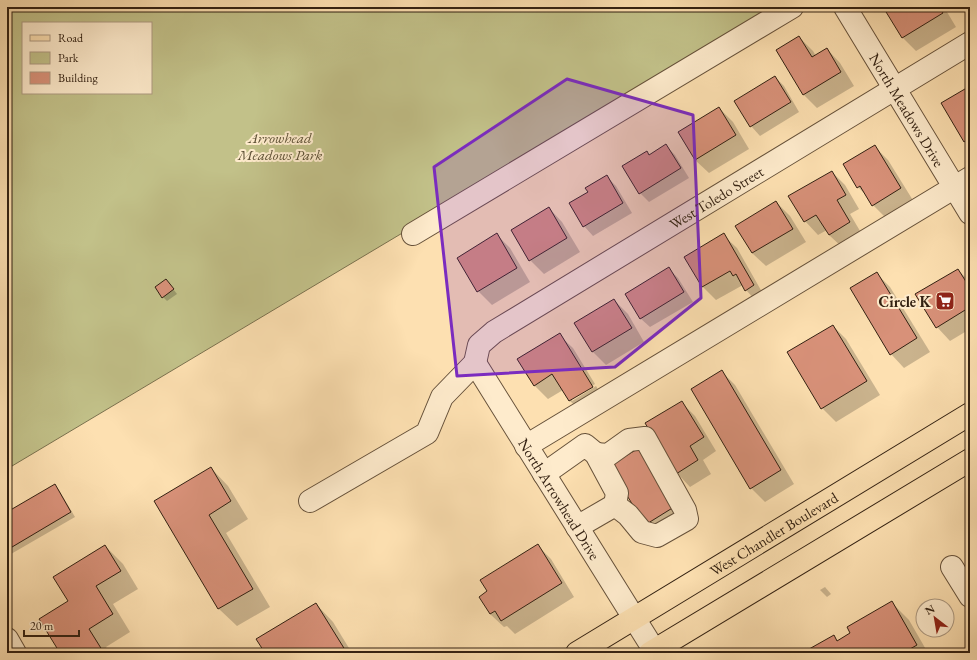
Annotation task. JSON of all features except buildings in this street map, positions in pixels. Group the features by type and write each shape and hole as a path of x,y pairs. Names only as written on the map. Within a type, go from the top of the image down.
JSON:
{"main road":[{"name":"West Chandler Boulevard","path":"649,644 970,414"},
{"name":"West Chandler Boulevard","path":"577,653 649,644 970,460"}],"street":[{"path":"413,234 792,7"},
{"name":"North Meadows Drive","path":"845,7 894,88 962,182 970,213"},
{"name":"West Toledo Street","path":"475,363 479,345 494,332 970,42"},
{"path":"526,446 962,182"},
{"path":"310,501 427,433 442,397 475,363"},
{"name":"North Arrowhead Drive","path":"475,363 649,644"},
{"path":"596,454 608,455 629,440 645,438 685,510 687,519 657,536 642,532 628,515 615,505"},
{"path":"544,474 585,445 596,454 617,493 615,505"},
{"path":"577,527 615,505"},
{"path":"952,567 970,596"},
{"path":"7,639 15,653"}],"highlighted area":[{"path":"567,79 693,115 701,298 615,367 457,376 434,167"}],"green space":[{"name":"Arrowhead Meadows Park","path":"7,7 781,7 7,469"}],"place":[{"name":"Circle K","path":"945,301"}]}
